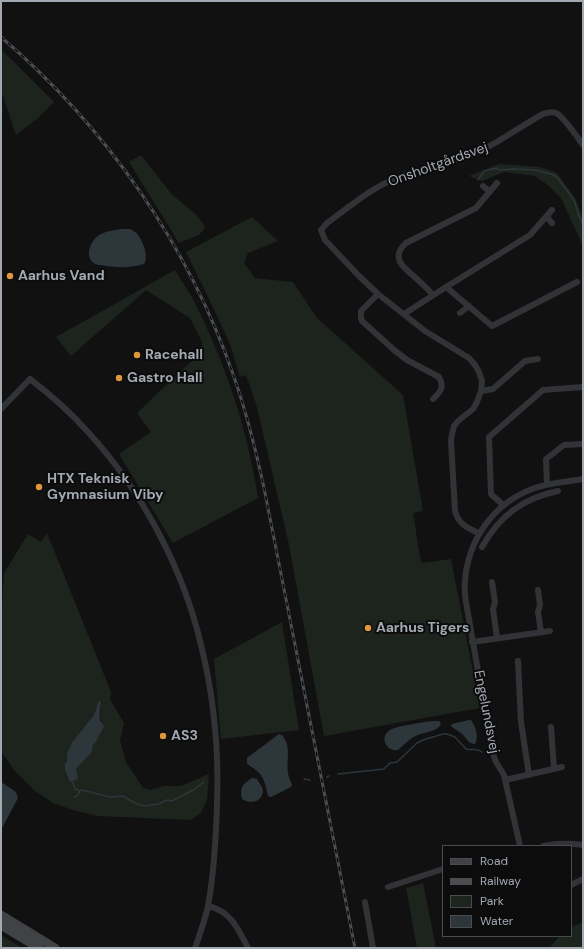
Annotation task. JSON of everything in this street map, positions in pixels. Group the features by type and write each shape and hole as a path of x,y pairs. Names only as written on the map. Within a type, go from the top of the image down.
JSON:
{"main road":[{"path":"1,915 55,948"},
{"path":"1,925 39,948"}],"street":[{"name":"Onsholtgårdsvej","path":"481,391 482,381 479,372 469,358 425,330 378,294 324,240 321,230 327,223 372,191 398,178 479,152 543,114 550,112 556,113 561,117 583,145"},
{"path":"433,295 401,265 398,258 400,250 406,243 476,208 497,183"},
{"path":"483,186 490,192"},
{"path":"404,314 446,286 530,235 552,210"},
{"path":"546,217 552,223"},
{"path":"446,286 492,326 577,282"},
{"path":"378,294 361,311 360,315 362,321 407,360 439,377 442,387 433,399"},
{"path":"460,313 469,306"},
{"path":"478,533 463,524 456,517 451,441 454,426 473,409 481,391 493,389 525,361 538,359"},
{"path":"1,409 30,378 63,407 88,432 120,471 156,527 192,612 201,644 212,700 218,784 214,861 208,906 195,948"},
{"path":"503,505 491,494 489,437 543,390 583,388"},
{"path":"439,392 444,398"},
{"path":"547,484 546,459 564,445 583,444"},
{"name":"Engelundsvej","path":"520,845 504,775 496,762 492,751 466,602 465,581 467,564 478,533 492,516 512,498 547,484 583,479"},
{"path":"482,547 492,531 503,518 513,510 524,502 541,495 558,491"},
{"path":"484,525 492,531"},
{"path":"492,582 495,602 493,609 497,638"},
{"path":"538,590 540,605 538,612 541,632"},
{"path":"472,642 550,631"},
{"path":"518,661 521,722 530,775"},
{"path":"551,727 554,769"},
{"path":"505,780 562,767"},
{"path":"550,845 568,843 583,845"},
{"path":"388,887 442,869"},
{"path":"572,884 583,879"},
{"path":"365,902 373,948"},
{"path":"208,906 220,910 234,922 248,948"}],"green space":[{"path":"1,50 54,102 38,118 16,135 1,90"},
{"path":"141,155 170,192 203,223 205,228 199,235 179,243 129,162"},
{"path":"499,164 540,167 557,173 575,198 583,217 583,246 561,198 549,186 535,176 504,172 482,181 469,176"},
{"path":"252,217 278,241 248,253 244,263 255,278 293,282 317,318 403,395 423,511 413,513 421,563 451,559 480,708 324,736 289,545 257,407 246,375 240,377 230,344 186,252"},
{"path":"175,270 194,301 216,348 225,372 242,422 254,473 258,498 173,543 119,454 151,432 137,413 202,351 202,342 190,318 146,290 71,356 56,337"},
{"path":"47,533 111,692 110,699 124,723 120,741 126,762 143,788 150,790 164,786 181,786 209,774 207,799 201,813 190,820 98,816 53,803 34,790 15,771 3,754 1,749 1,624 4,573 28,534 41,542","holes":["102,701 100,707 100,719 102,722 101,732 93,745 92,752 76,769 76,772 65,764 70,748 73,741 90,720 97,704"]},
{"path":"282,622 299,730 221,739 214,659"},
{"path":"423,883 436,948 417,948 406,888"},
{"path":"583,922 583,948 545,948 550,947 559,937 572,937 572,927"},
{"path":"1,935 22,948 1,948"}],"water":[{"path":"130,229 140,238 146,253 144,264 128,267 117,267 96,265 91,261 89,257 90,248 97,236 106,232"},
{"path":"101,700 100,720 104,726 93,745 92,752 76,769 78,777 76,780 70,782 65,769 67,754 72,742 93,716 97,704"},
{"path":"471,720 476,729 477,738 475,744 469,742 461,733 451,726 452,724"},
{"path":"439,721 441,723 439,727 415,736 398,750 390,749 385,743 385,736 390,730"},
{"path":"279,734 282,735 287,744 288,774 292,785 291,787 271,797 268,796 265,784 260,774 247,764 247,758"},
{"path":"252,778 257,779 262,786 263,791 258,800 248,802 242,799 241,791 242,786"},
{"path":"1,782 16,792 18,798 1,830"}],"waterway":[{"path":"478,180 484,171 497,168 499,170 536,170 551,174 557,177 574,200 583,226"},
{"path":"338,774 384,769 390,763 397,762 417,743 443,734 455,737 466,749 478,750 482,752"},
{"path":"304,779 310,780"},
{"path":"72,781 75,789 80,791 82,790 110,797 123,796 144,806 159,804 167,800 172,801 193,790 204,782"},
{"path":"74,797 77,796 80,791"}],"railway":[{"path":"1,37 39,72 75,110 109,150 140,192 168,236 193,281 215,328 243,405 261,474 355,948"}],"place":[{"name":"Aarhus Vand","path":"10,276"},
{"name":"Racehall","path":"137,355"},
{"name":"Gastro Hall","path":"119,378"},
{"name":"HTX Teknisk Gymnasium Viby","path":"39,487"},
{"name":"Aarhus Tigers","path":"368,628"},
{"name":"AS3","path":"163,736"}]}
